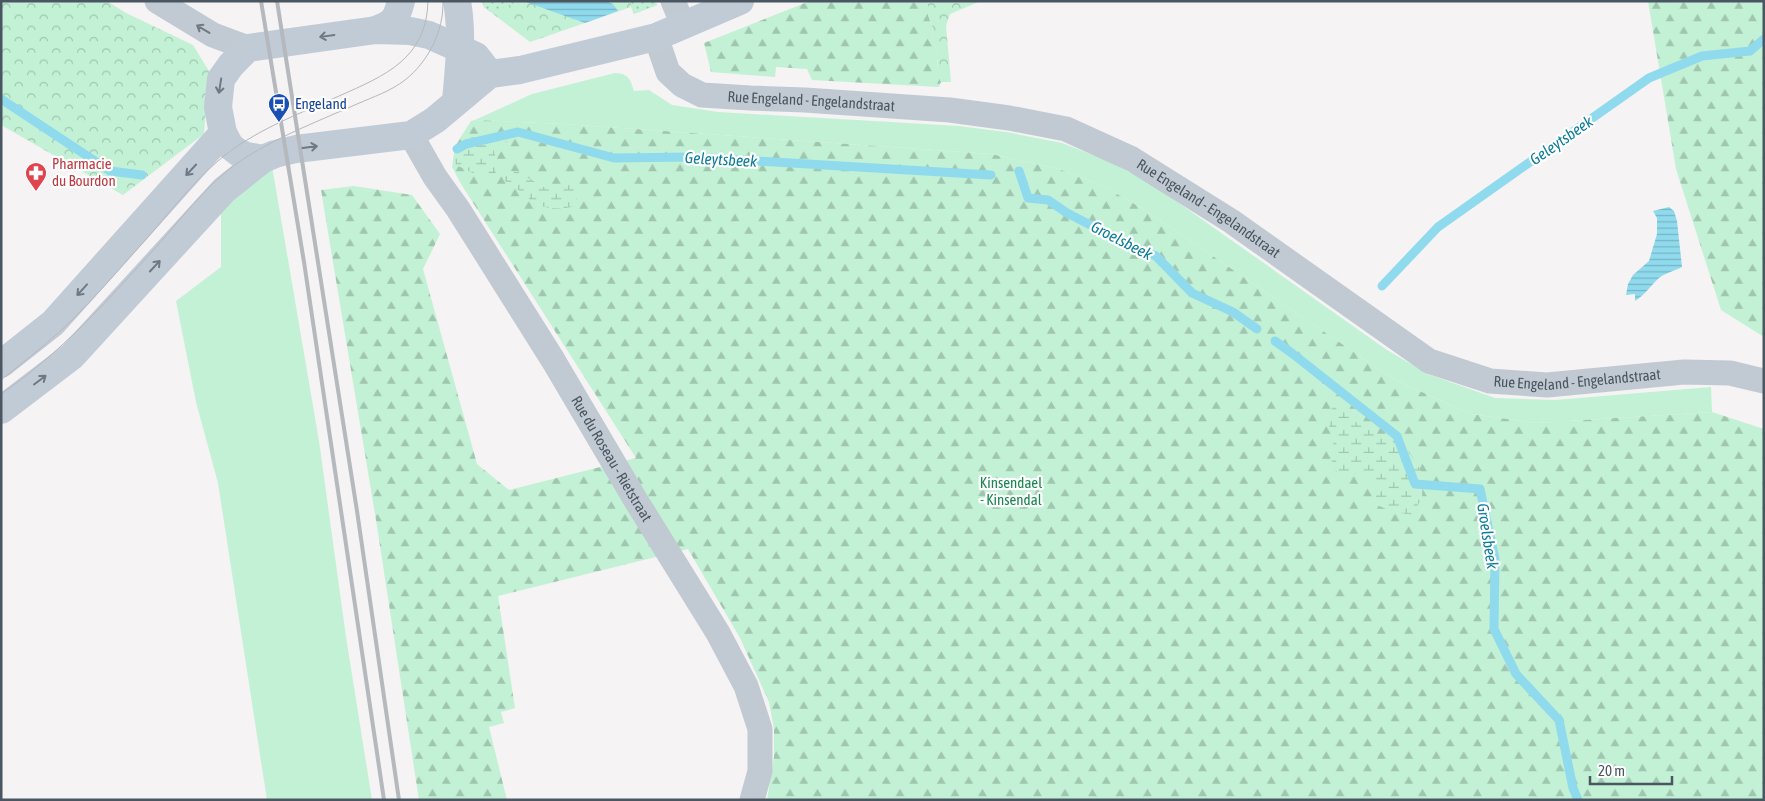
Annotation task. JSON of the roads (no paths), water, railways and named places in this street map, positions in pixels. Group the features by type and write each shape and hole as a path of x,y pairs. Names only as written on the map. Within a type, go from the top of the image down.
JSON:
{"main road":[{"path":"376,30 392,23 398,14 401,1"},
{"path":"456,101 461,50 461,24 457,1"},
{"path":"1,410 72,356 224,190 263,158 296,149 411,135 435,120 490,74 520,70 656,37 678,13 740,1"},
{"path":"263,158 247,156 230,146 223,134 218,107 221,79 231,65 248,48 376,30 422,33 476,56 490,74"},
{"path":"1,364 52,323 223,134"}],"street":[{"path":"157,1 213,35 248,48"},
{"name":"Rue Engeland - Engelandstraat","path":"656,37 668,72 682,85 702,95 950,110 1009,118 1066,129 1132,159 1231,221 1429,361 1490,380 1547,385 1684,372 1730,373 1764,381"},
{"name":"Rue du Roseau - Rietstraat","path":"411,135 435,177 458,209 554,360 635,499 718,633 746,686 760,729 760,771 752,800"}],"water":[{"path":"523,1 608,2 613,4 618,11 585,23"},
{"path":"1669,207 1674,211 1677,221 1682,267 1661,276 1635,301 1635,294 1626,295 1628,284 1633,275 1649,261 1657,234 1657,218 1653,211"}],"waterway":[{"name":"Geleytsbeek","path":"1382,286 1438,227 1649,78 1702,56 1750,51 1764,39"},
{"name":"Geleytsbeek","path":"1,99 110,171 142,175"},
{"name":"Geleytsbeek","path":"457,149 466,144 518,132 614,158 690,157 991,175"},
{"name":"Groelsbeek","path":"1019,171 1028,198 1048,200 1067,213 1133,247 1156,256 1192,293 1233,312 1257,329"},
{"name":"Groelsbeek","path":"1275,341 1397,436 1415,484 1480,489 1495,559 1494,629 1516,674 1559,720 1573,788 1578,800"}],"tram line":[{"path":"1,380 68,324 110,280 203,175 231,150 292,116 372,81 400,63 420,38 426,21 428,1"},
{"path":"1,394 44,361 83,325 139,266 200,197 235,165 261,148 388,91 413,73 433,45 441,23 443,1"}],"railway":[{"path":"261,1 304,262 384,800"},
{"path":"277,1 357,511 399,800"}],"place":[{"name":"Engeland","path":"279,123"},
{"name":"Pharmacie du Bourdon","path":"36,192"}],"park label":[{"name":"Kinsendael - Kinsendal","path":"1011,492"}]}
